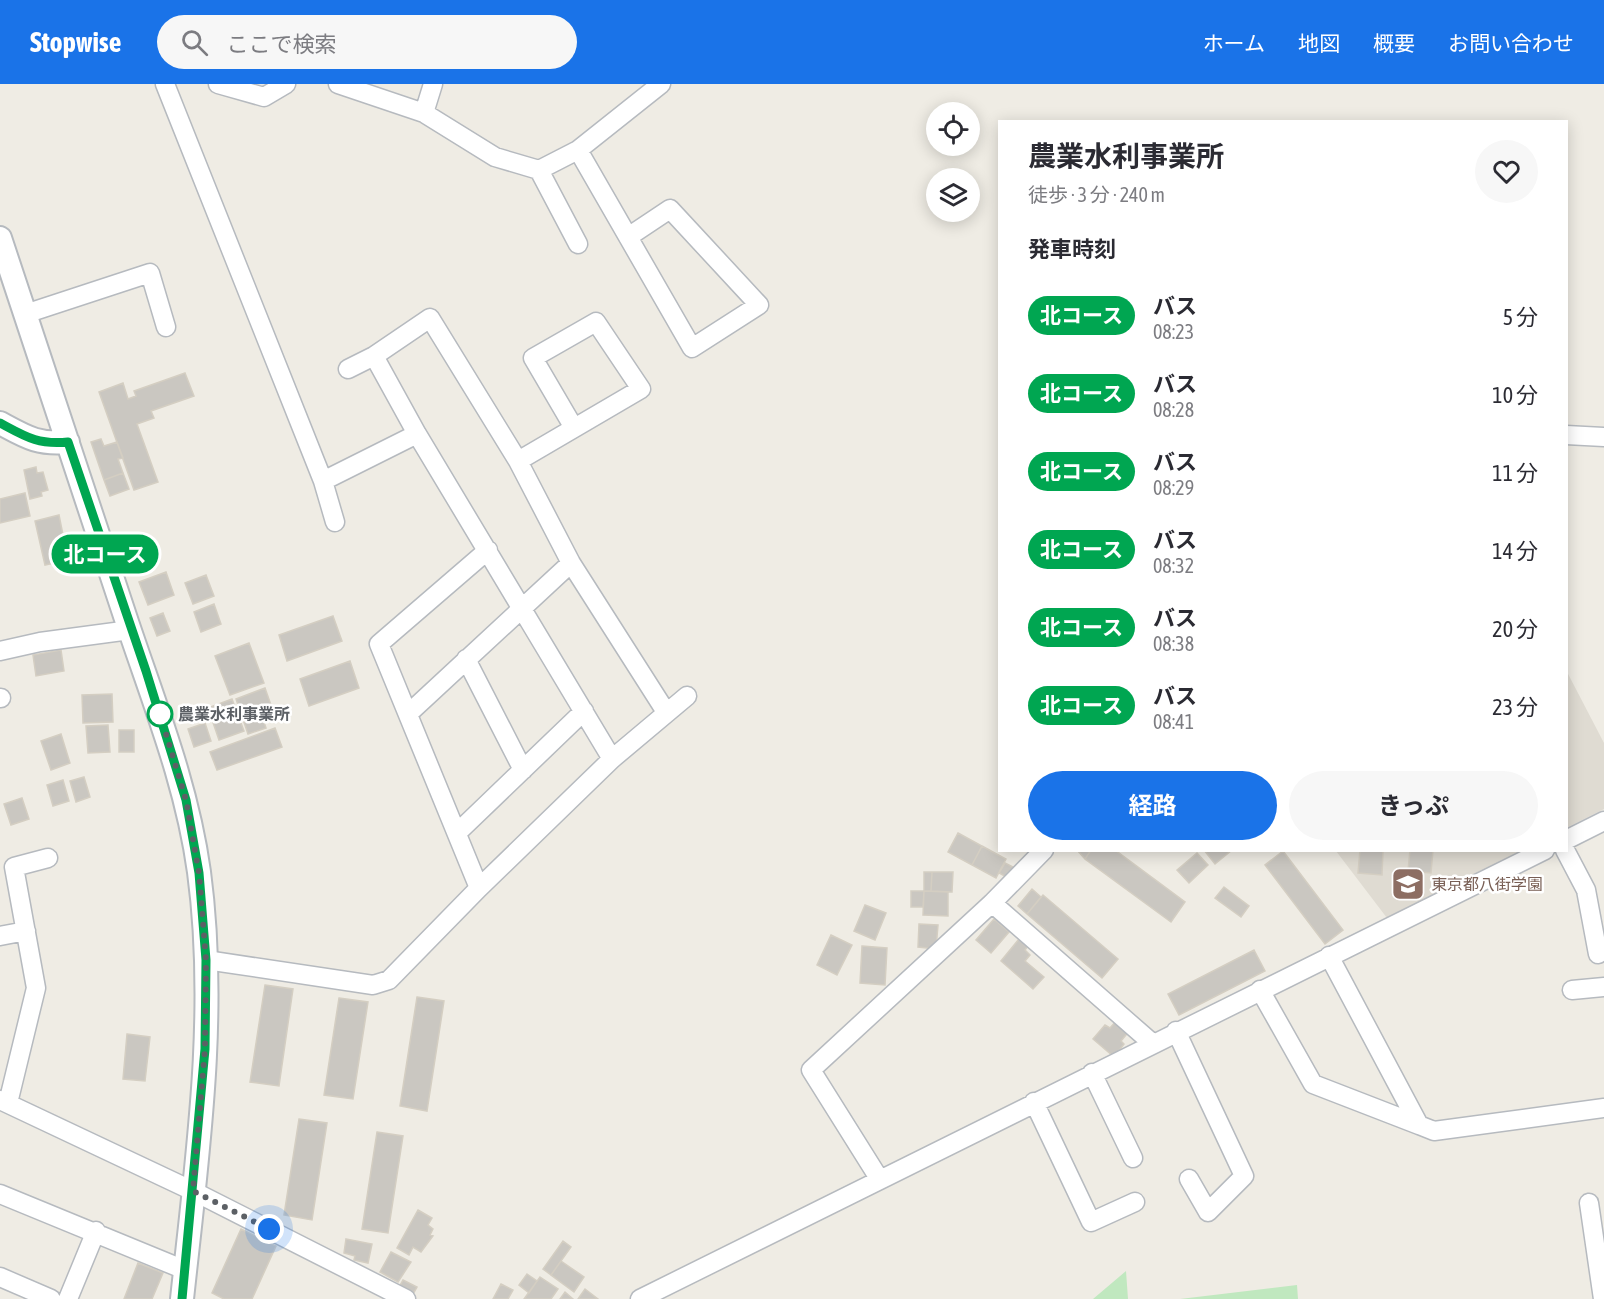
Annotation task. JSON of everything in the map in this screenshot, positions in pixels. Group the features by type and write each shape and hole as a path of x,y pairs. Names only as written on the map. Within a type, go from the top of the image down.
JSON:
{"street":[{"path":"165,84 323,481 335,522"},
{"path":"218,84 264,97 286,84"},
{"path":"338,84 424,113 495,157 539,170 578,150 661,84"},
{"path":"424,113 433,84"},
{"path":"578,150 628,237 692,348 759,305 670,209 628,237"},
{"path":"539,170 578,244"},
{"path":"0,238 130,630 146,671 186,800 199,873 206,960 205,1049 182,1299"},
{"path":"25,314 150,273 166,327"},
{"path":"348,369 374,356 430,318 518,461 571,563 666,712"},
{"path":"518,461 641,389 596,322 533,358 574,428"},
{"path":"374,356 417,434 612,759"},
{"path":"0,423 36,442 48,444 68,442"},
{"path":"323,481 417,434"},
{"path":"1568,435 1604,437"},
{"path":"479,888 379,644 488,550"},
{"path":"408,714 571,563"},
{"path":"0,651 40,642 130,630"},
{"path":"466,659 523,770"},
{"path":"206,960 373,985 389,980 479,888 612,759 687,696"},
{"path":"457,833 584,711"},
{"path":"1568,839 1604,821"},
{"path":"879,1180 811,1070 992,903 1042,852"},
{"path":"640,1299 1176,1031 1541,852"},
{"path":"1565,852 1597,905 1598,954"},
{"path":"48,858 14,867 36,988 4,1102 193,1191 406,1299"},
{"path":"992,903 1152,1043"},
{"path":"0,936 26,931"},
{"path":"1329,956 1419,1125"},
{"path":"1572,990 1604,987"},
{"path":"1260,990 1313,1084 1434,1131 1604,1108"},
{"path":"1176,1031 1244,1176 1208,1212 1189,1179"},
{"path":"1092,1073 1134,1158"},
{"path":"1034,1102 1091,1222 1135,1202"},
{"path":"0,1194 96,1231 185,1270"},
{"path":"1589,1203 1603,1292"},
{"path":"68,1299 96,1231"},
{"path":"0,1277 51,1299"}],"shaded area":[{"path":"1568,674 1604,743 1604,809 1568,827"},
{"name":"東京都八街学園","path":"1337,852 1519,852 1387,918"}],"green space":[{"path":"1126,1271 1128,1299 1093,1299"},
{"path":"1297,1285 1298,1299 1180,1299"}],"building":[{"path":"185,373 194,396 151,411 154,418 137,424 158,482 134,490 99,392 123,383 128,399 136,396 134,391"},
{"path":"101,439 104,446 117,442 123,458 118,459 123,473 104,480 91,442"},
{"path":"36,467 37,473 43,472 48,490 41,492 42,496 30,499 24,470"},
{"path":"123,473 129,489 110,496 104,480"},
{"path":"25,493 30,516 0,523 0,499"},
{"path":"59,515 68,560 45,565 35,521"},
{"path":"166,572 174,595 148,605 139,582"},
{"path":"206,575 214,596 193,604 185,583"},
{"path":"214,604 221,624 201,632 194,612"},
{"path":"163,613 170,631 157,636 150,618"},
{"path":"333,616 342,641 287,661 279,635"},
{"path":"249,643 264,683 230,695 215,656"},
{"path":"61,650 64,671 36,676 33,655"},
{"path":"350,661 359,688 309,706 300,679"},
{"path":"265,688 271,705 260,710 266,728 248,734 236,699"},
{"path":"112,694 113,722 83,723 82,695"},
{"path":"232,699 244,731 219,740 208,708"},
{"path":"205,723 211,741 194,747 188,729"},
{"path":"108,725 110,752 88,753 86,726"},
{"path":"275,728 282,747 217,770 210,752"},
{"path":"119,730 134,730 134,752 119,752"},
{"path":"61,734 70,763 51,770 41,741"},
{"path":"84,777 90,797 76,802 70,781"},
{"path":"63,780 69,801 53,806 47,785"},
{"path":"22,798 29,819 11,825 4,804"},
{"path":"958,833 982,846 972,865 948,852"},
{"path":"982,846 1006,859 996,878 972,865"},
{"path":"1079,852 1090,852 1085,859"},
{"path":"1090,852 1118,852 1185,902 1171,922 1085,859"},
{"path":"1206,852 1230,852 1215,864"},
{"path":"1284,852 1343,930 1325,944 1265,865"},
{"path":"1360,852 1383,852 1382,875 1358,873"},
{"path":"1410,852 1433,852 1431,873 1408,871"},
{"path":"1197,853 1208,865 1189,883 1177,870"},
{"path":"1005,863 1017,869 1012,880 999,873"},
{"path":"924,872 932,872 931,891 924,891"},
{"path":"932,872 953,872 952,892 931,891"},
{"path":"1224,887 1249,906 1241,917 1215,898"},
{"path":"1032,889 1041,897 1027,914 1018,906"},
{"path":"911,891 924,891 923,907 911,907"},
{"path":"924,891 948,892 948,916 923,915"},
{"path":"1043,895 1118,959 1102,978 1027,914"},
{"path":"865,905 886,913 875,940 854,931"},
{"path":"994,919 1009,932 991,953 976,940"},
{"path":"919,924 938,925 936,949 918,947"},
{"path":"831,935 852,945 837,975 817,965"},
{"path":"1019,939 1028,946 1025,950 1030,955 1025,961 1044,977 1033,989 1001,961"},
{"path":"862,946 887,948 885,985 860,983"},
{"path":"1254,950 1265,971 1179,1015 1168,994"},
{"path":"265,985 293,989 279,1086 250,1082"},
{"path":"417,997 444,1001 427,1111 400,1106"},
{"path":"339,998 368,1002 353,1099 324,1095"},
{"path":"1117,1020 1130,1030 1121,1041 1124,1044 1114,1057 1093,1039 1105,1025 1110,1028"},
{"path":"127,1034 150,1037 145,1081 123,1079"},
{"path":"299,1119 327,1123 312,1220 284,1215"},
{"path":"377,1132 403,1136 388,1233 362,1229"},
{"path":"418,1210 432,1218 428,1225 433,1229 430,1235 433,1236 421,1252 413,1247 409,1255 397,1248"},
{"path":"241,1229 276,1246 252,1299 224,1299 212,1293"},
{"path":"346,1239 372,1244 368,1263 354,1260 355,1256 344,1253"},
{"path":"563,1241 571,1247 551,1275 543,1269"},
{"path":"391,1252 411,1262 398,1282 380,1272"},
{"path":"561,1261 584,1277 574,1292 551,1275"},
{"path":"138,1263 163,1273 152,1299 124,1299"},
{"path":"527,1274 537,1281 529,1293 519,1285"},
{"path":"540,1277 558,1289 551,1299 524,1299"},
{"path":"403,1280 417,1287 412,1296 398,1289"},
{"path":"501,1284 513,1290 508,1299 493,1299"},
{"path":"585,1289 598,1299 578,1299"},
{"path":"565,1292 573,1299 560,1299"}],"bus line":[{"name":"北コース","path":"0,423 36,442 48,444 68,442 130,630 146,671 186,800 199,873 206,960 205,1049 182,1299"}],"place":[{"name":"農業水利事業所","path":"160,714"},
{"name":"東京都八街学園","path":"1408,884"}],"route":[{"path":"160,714 186,800 199,873 206,960 205,1049 193,1191 269,1229"}]}
